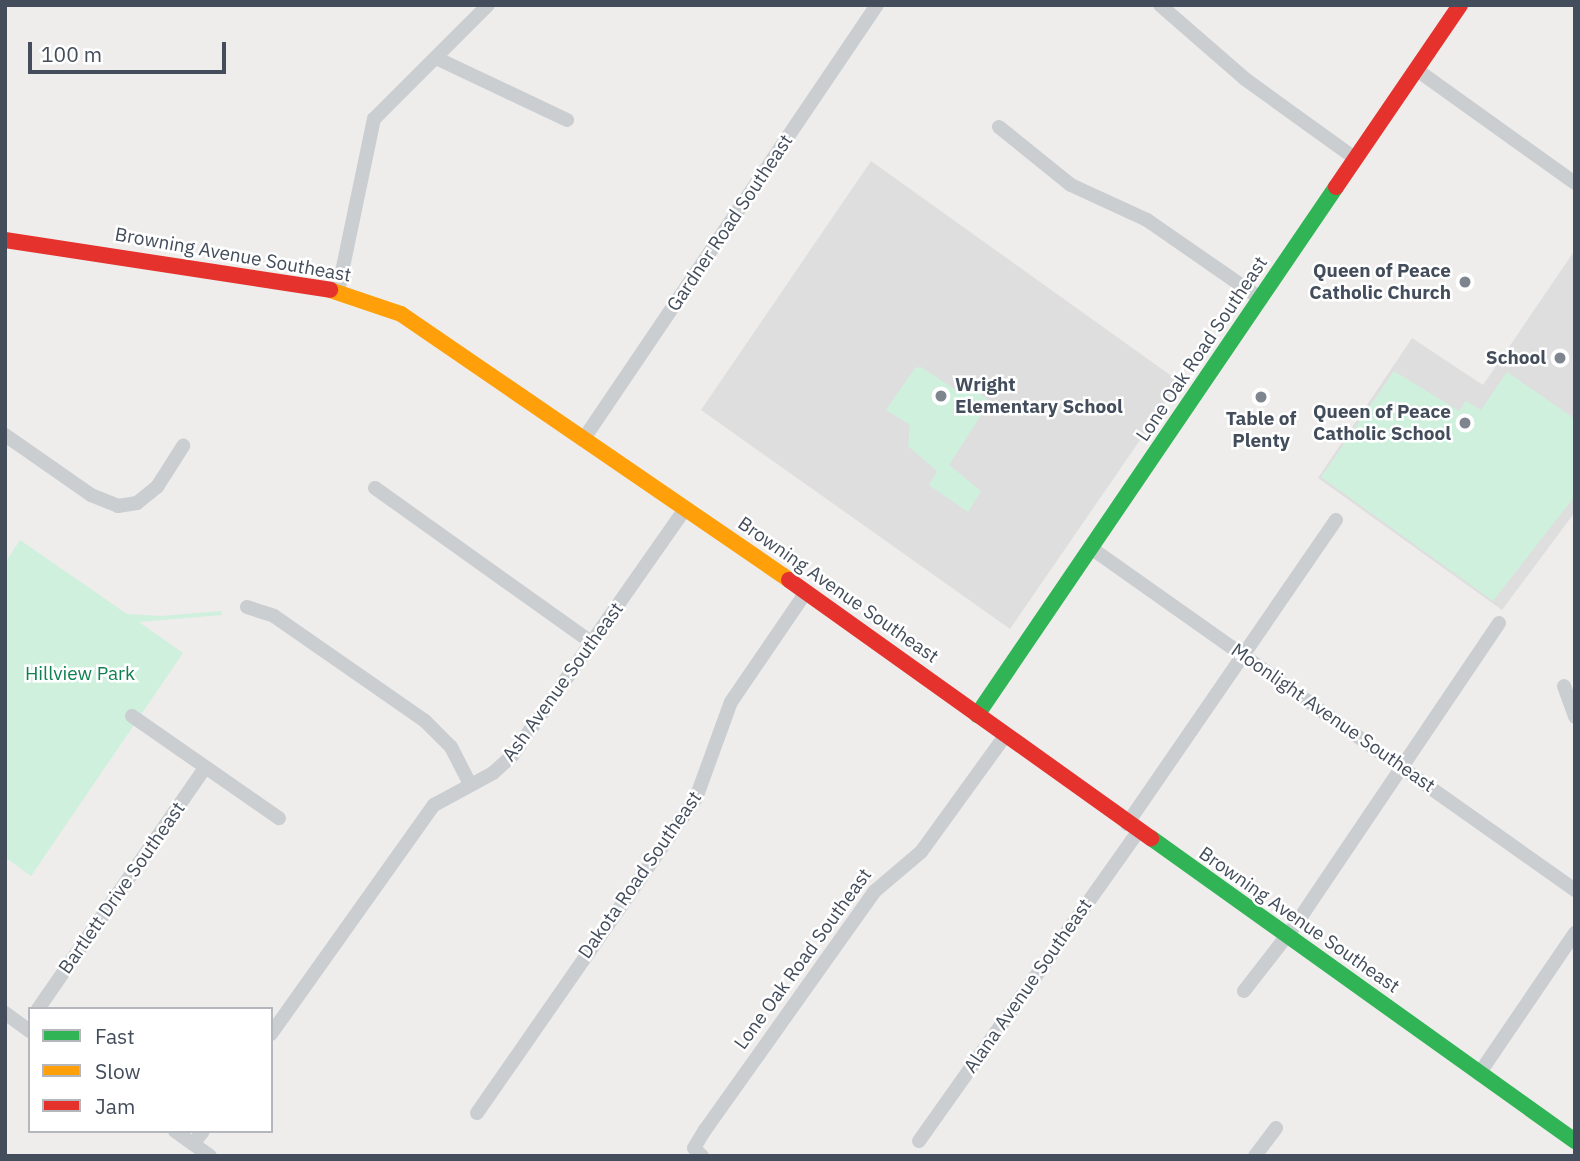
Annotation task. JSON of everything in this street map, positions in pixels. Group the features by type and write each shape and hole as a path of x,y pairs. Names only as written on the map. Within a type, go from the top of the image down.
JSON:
{"street":[{"path":"338,291 374,119 391,97 436,58 488,5"},
{"name":"Gardner Road Southeast","path":"583,440 877,5"},
{"path":"1160,5 1245,79 1356,159"},
{"name":"Lone Oak Road Southeast","path":"977,715 1461,5"},
{"path":"436,58 567,120"},
{"path":"1417,70 1575,183"},
{"path":"999,127 1018,147 1071,185 1147,220 1261,299"},
{"name":"Browning Avenue Southeast","path":"5,240 338,291 425,328 806,592 1575,1141"},
{"path":"5,435 92,495 118,506 137,503 157,487 183,446"},
{"path":"375,488 592,643"},
{"name":"Ash Avenue Southeast","path":"273,1031 434,805 493,773 512,756 685,509"},
{"name":"Alana Avenue Southeast","path":"919,1141 1133,828 1243,654 1336,520"},
{"name":"Moonlight Avenue Southeast","path":"1091,548 1575,890"},
{"name":"Dakota Road Southeast","path":"477,1114 696,798 731,702 806,592"},
{"path":"247,607 274,616 425,721 451,747 470,784"},
{"path":"1244,991 1285,936 1499,623"},
{"path":"1564,686 1575,717"},
{"path":"131,716 279,818"},
{"name":"Lone Oak Road Southeast","path":"698,1152 875,891 921,852 1005,736"},
{"name":"Bartlett Drive Southeast","path":"39,1007 205,768"},
{"path":"1479,1074 1575,933"},
{"path":"5,1013 28,1026"},
{"path":"1255,1156 1276,1128"},
{"path":"178,1133 210,1156"},
{"path":"193,1144 201,1133"}],"shaded area":[{"name":"Wright Elementary School","path":"871,161 1180,382 1010,629 701,410"},
{"name":"Queen of Peace Catholic School","path":"1575,250 1575,512 1502,610 1318,478 1412,338 1483,385"}],"green space":[{"path":"921,367 959,392 965,384 990,401 949,465 981,491 968,512 929,485 937,471 908,446 910,425 886,410 915,368"},
{"name":"Queen of Peace Catholic School","path":"1394,371 1459,411 1466,401 1481,410 1507,372 1575,419 1575,496 1493,601 1321,477"},
{"name":"Hillview Park","path":"20,540 127,614 161,616 221,611 222,615 139,622 183,653 31,876 5,857 5,563"}],"traffic: fast":[{"path":"977,715 1336,187"},
{"path":"1151,838 1575,1141"}],"traffic: slow":[{"path":"330,290 401,314 789,580"}],"traffic: jam":[{"path":"1336,187 1460,5"},
{"path":"5,240 330,290"},
{"path":"789,580 1151,838"}],"place":[{"name":"Queen of Peace Catholic Church","path":"1465,282"},
{"name":"School","path":"1560,358"},
{"name":"Wright Elementary School","path":"941,396"},
{"name":"Table of Plenty","path":"1261,397"},
{"name":"Queen of Peace Catholic School","path":"1465,423"}]}
